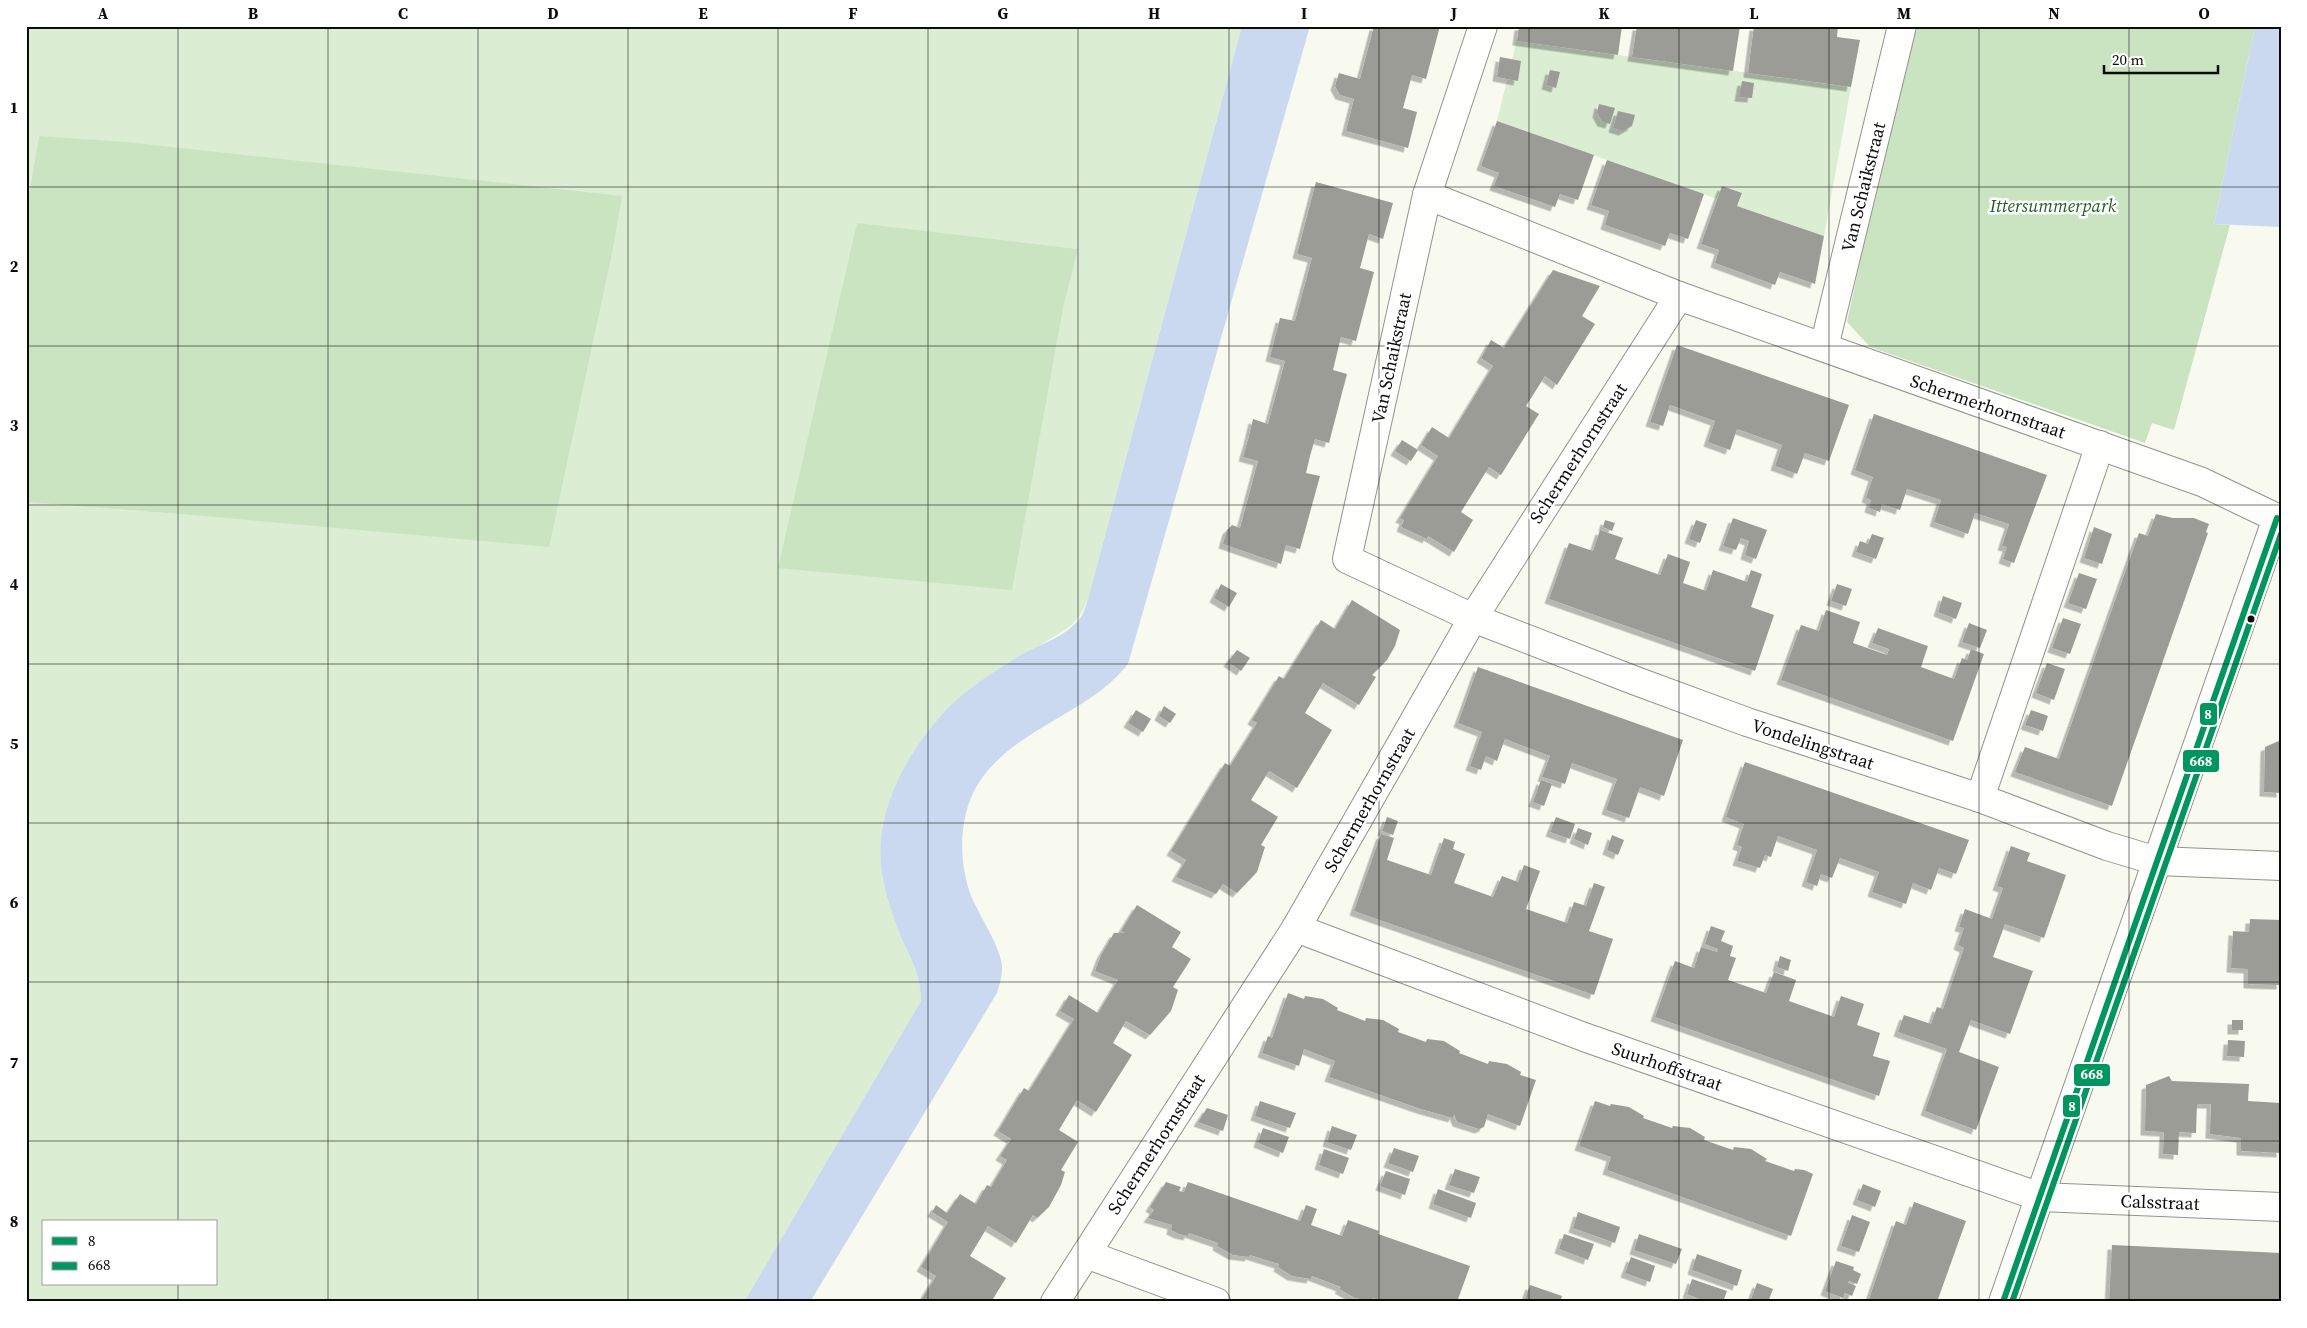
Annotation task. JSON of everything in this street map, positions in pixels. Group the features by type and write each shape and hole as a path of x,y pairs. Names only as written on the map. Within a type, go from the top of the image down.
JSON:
{"street":[{"name":"Van Schaikstraat","path":"1473,618 1347,558 1427,195 1483,26"},
{"name":"Van Schaikstraat","path":"1824,347 1902,26"},
{"name":"Schermerhornstraat","path":"1427,195 1679,296 2202,482 2279,517"},
{"name":"Schermerhornstraat","path":"1055,1302 1296,928 1473,618 1679,296"},
{"path":"1980,798 2100,446"},
{"path":"2004,1302 2279,517"},
{"name":"Vondelingstraat","path":"1473,618 1747,722 1980,798 2107,846 2157,861 2281,866"},
{"name":"Suurhoffstraat","path":"1296,928 1584,1037 2040,1198"},
{"name":"Calsstraat","path":"2040,1198 2281,1207"},
{"path":"1086,1254 1216,1302"}],"green space":[{"path":"26,26 1242,26 1088,599 1083,610 1068,628 945,711 922,738 903,770 895,787 884,821 880,851 882,877 892,913 917,975 921,1001 744,1302 26,1302 26,502 203,516 39,136 26,212","holes":["857,224 1077,249 1063,308 844,285"]},
{"name":"Ittersummerpark","path":"1911,26 2255,26 2214,224 2230,225 2174,430 2152,423 2145,443 1870,347 1847,322"},
{"path":"1517,39 1567,48 1851,87 1824,236 1737,206 1742,193 1722,186 1717,199 1497,121"},
{"path":"39,136 126,142 622,196 612,253 549,547 26,502 26,212"},
{"path":"857,223 1078,249 1063,308 1012,590 778,568"}],"water":[{"path":"1242,26 1310,26 1128,664 1112,682 1093,696 1011,749 993,765 978,784 971,797 967,811 962,840 962,855 967,885 1001,960 1002,973 997,993 810,1302 744,1302 921,1001 917,975 892,913 882,877 880,851 884,821 895,787 903,770 933,724 960,697 1011,661 1058,637 1074,625 1084,611"},
{"path":"2255,26 2281,26 2281,227 2214,224"}],"building":[{"path":"1374,26 1440,26 1426,79 1412,75 1403,108 1417,112 1408,148 1346,131 1354,99 1340,95 1335,86 1339,73 1360,79"},
{"path":"1519,26 1622,26 1618,55 1517,41"},
{"path":"1637,26 1740,26 1733,71 1632,57"},
{"path":"1754,26 1773,28 1773,26 1838,26 1837,37 1860,40 1851,87 1748,73"},
{"path":"1500,57 1521,61 1518,81 1497,77"},
{"path":"1550,70 1560,72 1556,88 1546,85"},
{"path":"1742,81 1754,83 1752,98 1739,97"},
{"path":"1599,104 1615,108 1610,124 1602,122 1597,113"},
{"path":"1618,111 1635,115 1632,126 1623,131 1613,128"},
{"path":"1497,121 1594,155 1578,200 1560,194 1555,207 1494,186 1499,173 1481,166"},
{"path":"1607,160 1704,194 1688,239 1670,233 1665,246 1605,225 1609,211 1591,205"},
{"path":"1316,182 1393,203 1383,239 1369,234 1360,268 1374,272 1356,341 1341,337 1333,370 1347,374 1329,443 1315,439 1306,473 1320,476 1300,549 1286,545 1281,564 1223,544 1227,530 1232,525 1240,528 1258,461 1243,457 1253,419 1268,424 1285,361 1270,357 1280,318 1295,321 1312,258 1297,254"},
{"path":"1722,186 1742,193 1737,206 1824,236 1815,284 1780,272 1775,285 1715,263 1719,250 1701,244"},
{"path":"1553,270 1600,286 1582,316 1595,324 1557,385 1545,376 1526,406 1539,414 1501,475 1489,467 1461,512 1473,520 1454,552 1428,536 1427,539 1401,527 1404,520 1400,518 1438,456 1421,445 1432,427 1449,438 1493,366 1481,358 1491,340 1504,348"},
{"path":"1677,345 1849,405 1829,461 1805,453 1797,474 1775,466 1782,445 1737,429 1730,450 1708,442 1715,421 1670,405 1663,426 1650,422"},
{"path":"1874,414 2047,475 2014,563 2003,559 2007,547 2002,546 2009,524 1975,513 1968,534 1934,522 1941,500 1907,489 1900,510 1882,504 1880,512 1869,508 1871,500 1866,498 1873,477 1855,470"},
{"path":"1402,440 1418,450 1411,461 1395,451"},
{"path":"2156,514 2173,518 2194,518 2209,524 2206,532 2208,533 2112,806 2015,772 2025,747 2059,759 2139,533 2148,536"},
{"path":"1733,518 1767,530 1756,559 1745,555 1749,541 1741,538 1736,550 1723,546"},
{"path":"1605,520 1615,523 1612,531 1603,527"},
{"path":"1696,520 1707,524 1700,543 1689,539"},
{"path":"2094,527 2112,534 2102,564 2084,558"},
{"path":"1600,530 1623,538 1615,559 1660,575 1668,554 1690,562 1683,583 1706,591 1713,570 1747,582 1751,570 1762,574 1751,607 1774,615 1755,671 1549,599 1569,543 1593,551"},
{"path":"1872,534 1884,538 1876,559 1856,552 1860,541 1868,544"},
{"path":"2079,573 2097,579 2086,609 2068,603"},
{"path":"1221,584 1237,593 1229,607 1214,598"},
{"path":"1837,584 1852,589 1846,606 1831,601"},
{"path":"1943,596 1962,603 1956,619 1938,612"},
{"path":"1352,600 1400,630 1395,646 1387,660 1372,675 1376,677 1359,705 1323,683 1305,713 1332,730 1297,788 1269,771 1251,800 1278,817 1261,845 1265,847 1257,872 1237,893 1223,884 1216,894 1176,877 1186,860 1171,851 1225,763 1230,766 1257,723 1252,720 1279,676 1284,679 1321,620 1335,629"},
{"path":"1826,610 1860,622 1853,643 1887,655 1889,649 1872,643 1878,628 1928,646 1921,667 1954,679 1962,658 1967,660 1971,649 1984,654 1953,741 1781,680 1801,625 1819,631"},
{"path":"2063,618 2081,624 2070,654 2052,648"},
{"path":"1969,623 1987,630 1980,648 1962,642"},
{"path":"1237,650 1250,658 1241,671 1228,662"},
{"path":"2047,663 2065,669 2054,700 2036,693"},
{"path":"1478,667 1683,740 1664,796 1640,787 1629,818 1606,810 1617,779 1572,763 1565,784 1542,777 1550,756 1505,739 1497,761 1486,756 1481,770 1470,766 1482,732 1458,723"},
{"path":"1164,706 1176,714 1170,723 1159,716"},
{"path":"1136,710 1151,719 1143,732 1128,723"},
{"path":"2031,710 2048,716 2043,731 2025,725"},
{"path":"2281,740 2281,793 2264,792 2265,747"},
{"path":"1745,762 1969,840 1956,874 1939,868 1931,890 1913,883 1906,904 1872,892 1879,872 1840,858 1832,878 1821,874 1817,886 1806,882 1817,850 1778,836 1771,857 1765,855 1760,868 1737,861 1742,847 1737,845 1744,824 1726,817"},
{"path":"1541,780 1552,784 1544,806 1533,802"},
{"path":"1387,817 1398,821 1393,835 1382,831"},
{"path":"1556,817 1575,824 1570,839 1550,832"},
{"path":"1578,828 1592,833 1588,845 1574,839"},
{"path":"1381,834 1394,838 1387,860 1431,875 1444,838 1455,842 1453,849 1465,854 1454,883 1493,897 1502,876 1518,882 1524,865 1540,871 1526,909 1567,923 1574,902 1586,906 1594,883 1605,887 1589,931 1613,939 1594,995 1354,911"},
{"path":"1612,835 1624,840 1618,855 1607,850"},
{"path":"2011,846 2030,853 2027,861 2066,875 2044,938 2005,924 1993,957 2033,971 2010,1034 1971,1020 1959,1052 1999,1067 1976,1130 1925,1111 1947,1049 1898,1032 1904,1015 1931,1024 1937,1007 1943,1009 1964,948 1958,945 1964,928 1959,927 1965,909 1992,919 2003,888 1997,886"},
{"path":"1137,905 1181,932 1172,947 1191,959 1173,987 1178,990 1171,1011 1150,1035 1126,1021 1113,1043 1132,1055 1096,1112 1077,1100 1059,1130 1078,1142 1061,1170 1065,1172 1061,1185 1049,1207 1037,1218 1033,1215 1016,1243 988,1226 970,1256 1006,1278 991,1302 920,1302 936,1276 921,1267 948,1222 932,1212 936,1205 947,1213 960,1194 976,1204 987,1185 991,1187 1007,1160 1000,1156 1011,1139 998,1131 1024,1088 1029,1091 1074,1019 1060,1011 1069,995 1098,1013 1118,980 1095,971 1101,955 1114,933 1125,933 1121,931"},
{"path":"2250,919 2281,920 2281,985 2248,984 2248,969 2231,968 2233,931 2249,932"},
{"path":"1711,926 1725,931 1721,941 1733,946 1730,956 1736,958 1728,980 1766,993 1774,972 1796,980 1789,1001 1834,1017 1841,996 1864,1004 1857,1025 1880,1033 1873,1056 1890,1061 1879,1096 1655,1017 1675,961 1694,968 1701,947 1717,952 1718,949 1705,944"},
{"path":"1780,956 1791,960 1788,971 1777,967"},
{"path":"1288,993 1304,999 1305,996 1323,999 1338,1008 1337,1010 1365,1021 1366,1018 1383,1020 1399,1029 1398,1032 1426,1042 1427,1039 1444,1041 1460,1051 1459,1053 1488,1064 1489,1061 1507,1064 1521,1072 1520,1075 1536,1080 1520,1126 1488,1114 1484,1127 1479,1129 1457,1122 1454,1114 1453,1118 1421,1109 1329,1077 1335,1061 1304,1049 1299,1066 1262,1053 1268,1036 1272,1038"},
{"path":"2232,1020 2243,1020 2243,1030 2232,1030"},
{"path":"2228,1040 2245,1041 2244,1057 2227,1056"},
{"path":"2169,1076 2172,1081 2249,1084 2248,1101 2281,1103 2281,1153 2241,1151 2241,1138 2210,1134 2211,1104 2197,1104 2196,1133 2179,1132 2178,1155 2163,1154 2164,1132 2145,1131 2146,1085"},
{"path":"1260,1101 1296,1113 1290,1128 1255,1116"},
{"path":"1595,1101 1610,1106 1611,1104 1629,1107 1644,1116 1643,1118 1672,1128 1673,1126 1690,1128 1705,1137 1704,1140 1733,1150 1734,1147 1751,1149 1767,1159 1765,1161 1794,1171 1795,1169 1804,1170 1813,1174 1791,1236 1607,1170 1611,1157 1579,1146"},
{"path":"1207,1108 1228,1115 1223,1131 1198,1122"},
{"path":"1332,1126 1357,1135 1351,1150 1327,1142"},
{"path":"1263,1128 1289,1137 1283,1153 1258,1143"},
{"path":"1394,1148 1419,1156 1413,1172 1388,1163"},
{"path":"1324,1149 1349,1158 1343,1174 1319,1165"},
{"path":"1455,1169 1480,1177 1474,1193 1449,1185"},
{"path":"1386,1171 1410,1179 1405,1195 1380,1186"},
{"path":"1166,1182 1181,1187 1179,1191 1184,1192 1188,1182 1300,1221 1306,1205 1317,1209 1311,1225 1342,1236 1348,1220 1379,1231 1378,1234 1470,1266 1457,1302 1384,1302 1373,1298 1372,1301 1355,1298 1339,1289 1341,1287 1312,1276 1311,1279 1292,1276 1278,1267 1279,1264 1250,1255 1249,1257 1233,1255 1217,1246 1218,1243 1189,1233 1188,1236 1179,1234 1171,1230 1172,1225 1148,1218 1154,1210 1150,1207"},
{"path":"1863,1184 1881,1191 1875,1207 1857,1200"},
{"path":"1438,1189 1476,1203 1471,1218 1433,1204"},
{"path":"1914,1202 1966,1221 1937,1302 1868,1302 1896,1221 1906,1225"},
{"path":"1578,1212 1620,1227 1615,1243 1573,1228"},
{"path":"1852,1215 1870,1222 1859,1252 1841,1246"},
{"path":"1564,1234 1594,1244 1588,1260 1559,1249"},
{"path":"1639,1234 1682,1249 1676,1264 1634,1250"},
{"path":"2112,1245 2281,1253 2281,1302 2109,1302"},
{"path":"1697,1254 1742,1270 1737,1286 1692,1270"},
{"path":"1631,1257 1655,1266 1650,1282 1625,1273"},
{"path":"1836,1261 1854,1267 1853,1270 1861,1274 1857,1284 1849,1281 1848,1283 1856,1286 1852,1296 1845,1293 1843,1298 1825,1291"},
{"path":"1692,1279 1727,1291 1723,1302 1707,1302 1687,1294"},
{"path":"1757,1283 1773,1289 1768,1302 1750,1302"},
{"path":"1530,1285 1562,1296 1560,1302 1524,1302"}],"transit line":[{"name":"8","path":"2003,1302 2277,518"},
{"name":"668","path":"2012,1302 2281,534"}]}
